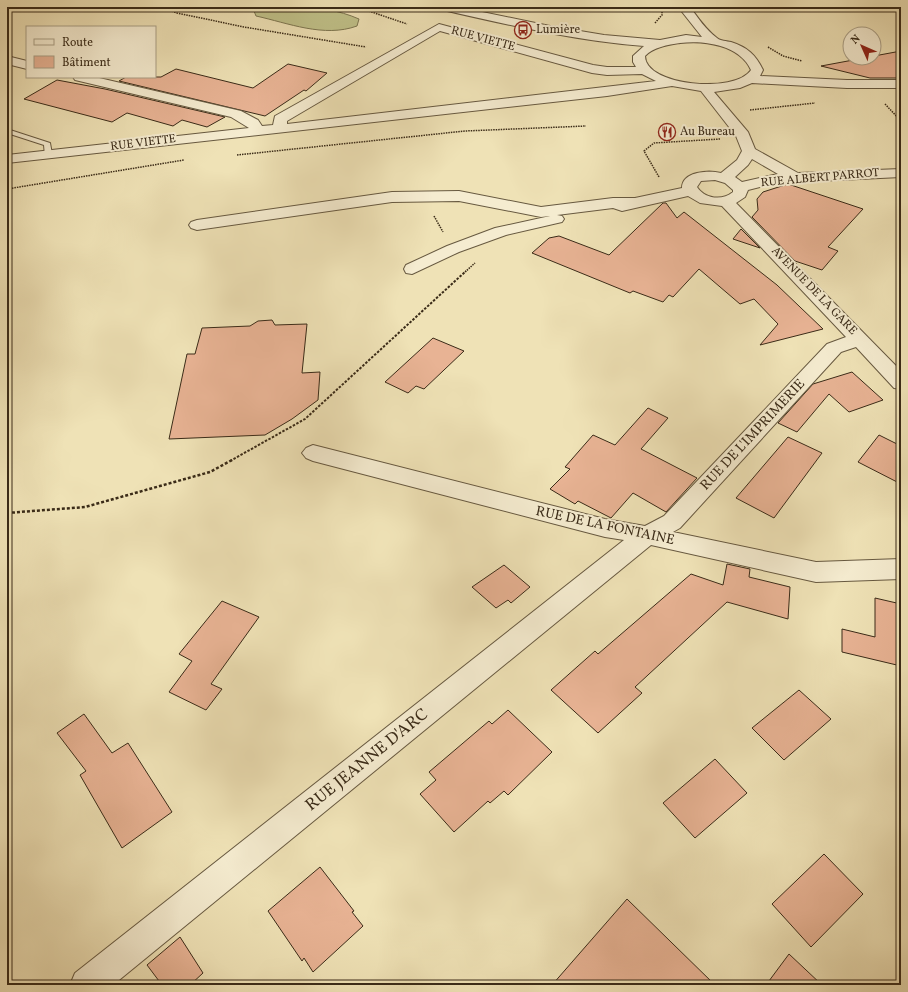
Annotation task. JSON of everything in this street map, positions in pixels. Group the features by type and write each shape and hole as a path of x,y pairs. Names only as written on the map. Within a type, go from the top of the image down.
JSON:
{"street":[{"path":"443,7 574,34 618,41 658,43 673,40 714,42 740,50 761,63 750,79 742,84 705,88 669,83 655,77 622,53 574,34"},
{"path":"673,40 688,7"},
{"path":"688,7 698,26 714,42"},
{"name":"RUE VIETTE","path":"280,128 280,119 439,27 592,69 608,71 643,67"},
{"path":"643,67 641,53 658,43"},
{"path":"7,60 26,65"},
{"name":"RUE VIETTE","path":"608,92 627,83 643,67"},
{"path":"782,69 829,83"},
{"path":"83,78 236,114 253,123 257,130"},
{"path":"750,79 829,83 901,84"},
{"name":"RUE VIETTE","path":"7,159 608,92 669,83"},
{"path":"705,88 722,111 743,135 749,151 795,178"},
{"path":"724,178 743,162 749,151"},
{"name":"RUE ALBERT PARROT","path":"739,187 776,179 901,173"},
{"path":"707,176 724,178 739,187 740,194 732,200 710,201 701,199 691,191 689,187 694,179 707,176"},
{"path":"412,269 453,249 501,231 691,191"},
{"path":"197,225 392,197 459,196 541,212 613,203 635,203"},
{"name":"AVENUE DE LA GARE","path":"726,201 901,382"},
{"name":"RUE DE L'IMPRIMERIE","path":"647,535 672,522 834,348 860,338"},
{"name":"RUE DE LA FONTAINE","path":"313,454 605,528 647,535 816,572 901,569"},
{"name":"RUE JEANNE D'ARC","path":"87,985 647,535"}],"lane":[{"path":"7,131 48,144 48,154"}],"path":[{"path":"160,7 177,13 244,28 397,52"},
{"path":"357,7 430,32"},
{"path":"765,46 783,56 805,62"},
{"path":"868,84 901,121"},
{"path":"230,155 465,131 586,126"},
{"path":"674,195 664,185 644,151 654,143 728,139 743,135"},
{"path":"7,189 191,159"},
{"path":"7,513 85,507 210,472 305,419 478,260"}],"green space":[{"path":"228,7 311,7 343,13 359,19 357,26 344,29 319,30 256,16 254,11"}],"building":[{"path":"901,51 901,78 870,78 821,66 842,62 842,66 882,66 882,55"},
{"path":"288,64 327,73 306,91 304,90 265,116 119,81 124,78 161,77 176,69 253,88"},
{"path":"57,80 105,89 225,117 207,127 182,120 173,126 127,113 112,122 24,99"},
{"path":"788,184 863,209 828,247 838,251 822,270 795,261 752,217 758,210 757,199 763,192"},
{"path":"663,203 666,203 677,218 684,212 777,285 823,329 760,345 778,324 754,299 740,304 699,269 673,297 669,295 663,302 633,291 630,293 532,253 549,238 559,236 609,255"},
{"path":"741,229 760,248 733,239"},
{"path":"272,320 275,325 307,324 302,373 320,372 318,400 292,419 265,435 169,439 187,354 195,354 202,328 250,326 258,321"},
{"path":"433,338 464,351 424,389 416,386 408,393 385,382"},
{"path":"852,372 883,400 849,412 829,394 797,432 778,423 813,384"},
{"path":"648,408 668,418 641,449 697,478 666,512 633,493 611,518 578,501 575,504 550,489 570,469 565,467 593,435 615,445"},
{"path":"879,435 901,446 901,484 858,462"},
{"path":"788,437 822,453 774,518 736,498"},
{"path":"727,564 750,569 749,577 790,587 788,619 727,602 635,687 642,693 598,733 551,690 595,651 598,654 691,574 723,585"},
{"path":"504,565 530,587 511,603 508,600 496,608 472,587"},
{"path":"875,598 901,604 901,666 842,652 842,629 875,637"},
{"path":"222,601 259,617 211,684 222,689 206,710 169,692 192,661 179,654"},
{"path":"799,690 831,719 784,760 752,728"},
{"path":"508,710 552,752 508,795 504,791 490,803 488,801 454,832 420,794 436,780 429,772 489,721 492,724"},
{"path":"84,714 112,753 128,743 172,812 122,848 80,775 86,771 57,733"},
{"path":"715,759 747,793 695,838 663,803"},
{"path":"824,854 863,894 811,947 772,904"},
{"path":"320,867 354,911 352,912 363,926 313,972 304,958 302,961 268,911"},
{"path":"627,899 715,985 552,985"},
{"path":"180,937 203,973 190,985 162,985 147,965"},
{"path":"789,954 822,985 766,985"}],"place":[{"name":"Lumière","path":"523,30"},
{"name":"Au Bureau","path":"667,132"}]}
